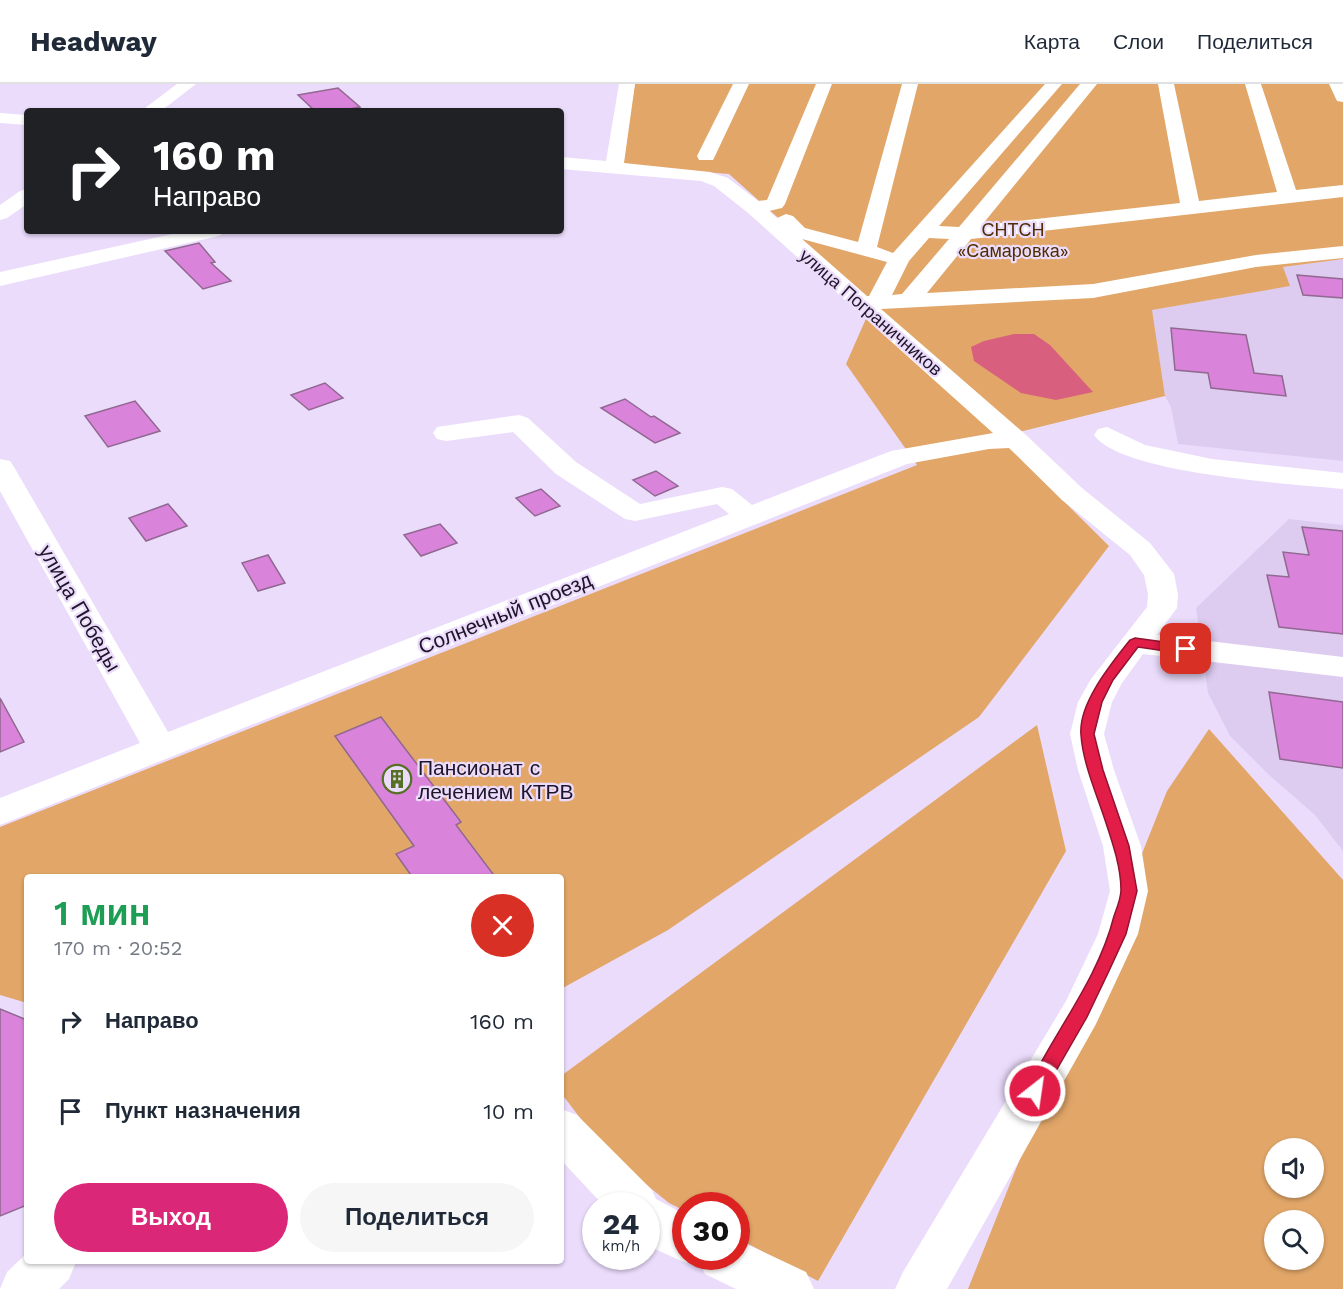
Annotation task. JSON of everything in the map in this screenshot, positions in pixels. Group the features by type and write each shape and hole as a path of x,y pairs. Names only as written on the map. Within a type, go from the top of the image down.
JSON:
{"street":[{"path":"154,108 188,84"},
{"path":"614,167 627,84"},
{"path":"706,156 741,84"},
{"path":"824,84 765,206 784,218 798,232 899,259"},
{"path":"863,251 868,245 910,84"},
{"path":"868,303 899,259 1054,84"},
{"path":"909,300 1089,84"},
{"path":"1166,84 1191,208"},
{"path":"1253,84 1289,198"},
{"path":"1337,84 1343,97"},
{"path":"0,118 24,120"},
{"name":"улица Пограничников","path":"564,163 703,176 721,182 765,206 1072,494 1140,549 1159,574 1163,594 1162,608 1107,679 1095,702 1087,734 1096,770 1122,846 1129,891 1118,934 1081,1012 920,1289"},
{"path":"923,232 967,233 1343,191"},
{"path":"0,214 24,197"},
{"path":"0,279 201,234"},
{"path":"868,303 1094,291 1256,261 1343,252"},
{"path":"446,433 519,423 566,468 635,513 722,495 750,517"},
{"path":"1107,435 1137,451 1212,467 1343,481"},
{"name":"Солнечный проезд","path":"0,812 900,458 989,441 1016,440"},
{"name":"улица Победы","path":"0,467 161,749"},
{"path":"1135,643 1343,667"},
{"path":"564,1132 622,1192"},
{"path":"24,1289 50,1264"},
{"path":"749,1270 789,1289"}],"shaded area":[{"path":"1343,259 1343,461 1178,444 1171,407 1165,396 1151,310 1289,286 1283,267"},
{"path":"1014,334 1034,334 1050,345 1093,392 1056,400 1021,393 974,361 971,347 984,341"},
{"path":"1289,519 1343,525 1343,851 1315,815 1268,774 1230,736 1208,693 1196,608"}],"green space":[{"name":"СНТСН «Самаровка»","path":"635,84 1343,84 1343,259 1283,267 1290,286 1152,310 1165,396 999,437 1109,546 979,717 668,930 564,987 564,874 24,874 24,1002 0,995 0,827 917,465 846,364 872,305 866,296 729,174 621,165"},
{"path":"1037,725 1066,851 818,1281 750,1245 750,1192 672,1192 672,1204 669,1203 660,1196 660,1192 655,1192 607,1153 564,1097 564,1074"},
{"path":"1209,729 1343,880 1343,1289 968,1289 1167,791"}],"building":[{"path":"338,88 360,107 312,108 298,95"},
{"path":"199,243 215,262 211,263 231,281 203,289 165,251"},
{"path":"1297,275 1343,279 1343,298 1303,295"},
{"path":"1171,328 1246,335 1254,373 1282,376 1286,396 1211,388 1208,373 1175,370"},
{"path":"325,383 343,398 309,410 291,395"},
{"path":"625,399 680,433 655,443 601,408"},
{"path":"135,401 160,431 108,447 85,416"},
{"path":"656,471 678,486 655,496 633,480"},
{"path":"541,489 560,506 535,516 516,498"},
{"path":"168,504 187,526 146,541 129,518"},
{"path":"440,524 457,543 421,556 404,535"},
{"path":"1302,527 1343,531 1343,634 1279,627 1267,575 1289,577 1283,552 1309,555"},
{"path":"268,555 285,583 258,591 242,563"},
{"path":"1269,692 1343,702 1343,768 1280,759"},
{"path":"0,698 24,742 0,752"},
{"name":"Пансионат с лечением КТРВ","path":"381,717 461,822 456,825 493,874 410,874 396,854 414,846 335,736"},
{"path":"0,1009 24,1019 24,1206 0,1216"}],"place":[{"name":"Пансионат с лечением КТРВ","path":"397,779"}],"route":[{"path":"1035,1091 1081,1012 1100,973 1118,934 1129,891 1122,846 1096,770 1087,734 1095,702 1107,679 1135,643 1186,649"}]}
